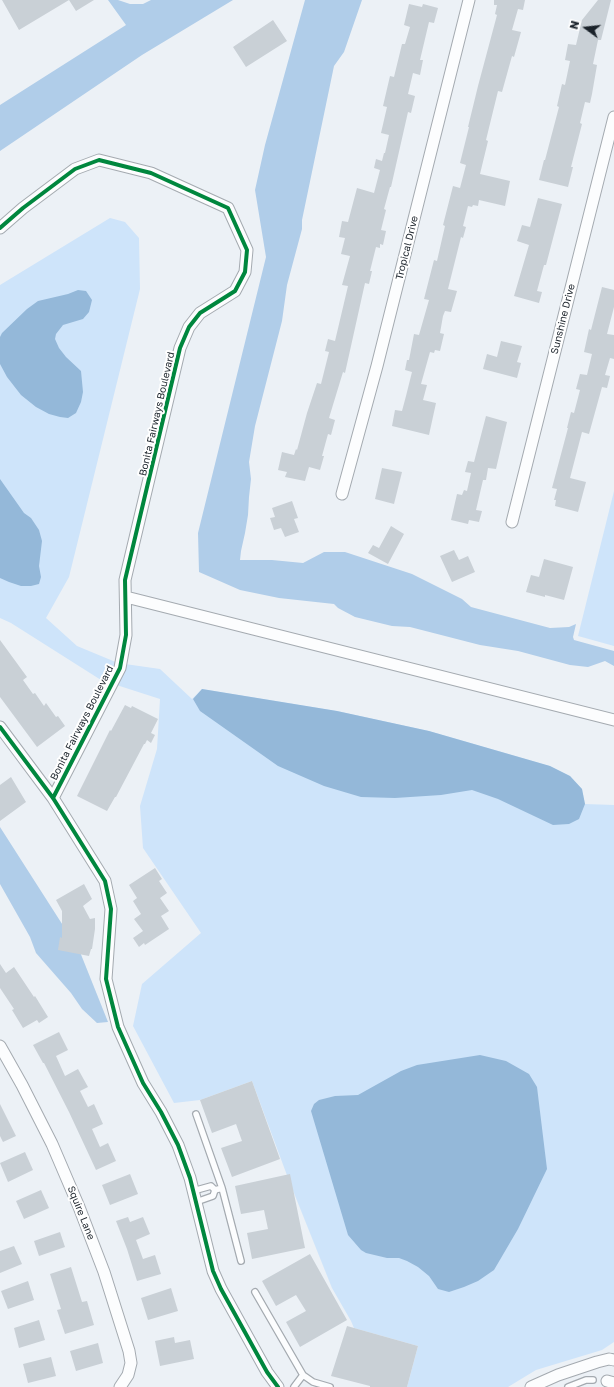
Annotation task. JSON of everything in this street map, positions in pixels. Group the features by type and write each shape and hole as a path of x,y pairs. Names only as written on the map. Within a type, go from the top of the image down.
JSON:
{"street":[{"name":"Tropical Drive","path":"342,494 377,366 469,0"},
{"name":"Sunshine Drive","path":"512,522 614,117"},
{"name":"Bonita Fairways Boulevard","path":"0,228 23,208 75,169 99,160 151,173 228,208 247,250 245,272 235,291 200,314 189,327 180,348 125,580 126,635 120,668 53,798"},
{"path":"126,597 614,720"},
{"name":"Bonita Fairways Boulevard","path":"0,727 53,798 105,881 111,909 106,978 118,1028 143,1083 162,1112 178,1145 190,1178 213,1271 221,1289 263,1365 278,1387"},
{"name":"Squire Lane","path":"0,1046 52,1144 79,1207 104,1272 130,1351 131,1363 128,1375 120,1387"},
{"path":"531,1387 558,1375 612,1358"}],"lane":[{"path":"196,1114 222,1188 241,1261"},
{"path":"193,1191 211,1186 215,1190"},
{"path":"215,1190 222,1188"},
{"path":"196,1202 213,1196 215,1190"},
{"path":"255,1292 303,1375 311,1385 330,1387"},
{"path":"294,1387 303,1375"},
{"path":"568,1387 586,1380 593,1380"}],"shaded area":[{"path":"108,0 118,0 130,4 143,4 151,0 233,0 142,55 0,151 0,105 126,25"},
{"path":"305,0 362,0 344,52 334,66 302,220 302,229 287,285 282,321 255,426 249,462 251,479 248,515 240,560 272,560 303,563 324,552 345,552 412,574 462,599 471,607 550,628 569,627 576,624 573,637 574,640 614,651 614,666 605,661 588,667 570,665 518,651 480,645 410,627 392,626 355,617 338,608 334,604 279,598 240,590 199,572 198,533 266,257 255,190 265,145"},
{"path":"110,218 125,222 139,238 140,289 69,577 46,618 77,646 118,663 160,669 192,699 202,689 337,711 429,731 550,766 570,776 582,789 585,804 614,805 614,1342 602,1350 536,1370 508,1387 407,1387 418,1346 354,1328 332,1288 288,1178 252,1081 200,1100 174,1103 133,1026 142,984 201,933 143,848 140,806 157,749 160,699 101,680 11,623 0,618 0,285"},
{"path":"78,290 86,291 92,300 89,312 83,319 63,325 56,334 55,339 59,348 66,357 81,371 83,392 81,402 76,413 68,418 49,414 36,407 21,395 7,377 0,364 0,337 2,333 27,309 38,301 68,294"},
{"path":"0,479 24,513 31,518 39,530 42,541 39,566 41,577 39,584 21,586 0,578"},
{"path":"614,491 614,646 578,636"},
{"path":"202,689 337,711 429,731 550,766 570,776 582,789 585,804 579,819 569,824 553,825 498,799 472,790 441,795 395,798 361,797 324,786 278,766 200,711 193,699"},
{"path":"0,827 80,952 108,1022 97,1023 82,1009 71,993 36,953 30,937 0,884"},
{"path":"480,1055 506,1061 529,1074 537,1087 547,1169 518,1229 494,1270 478,1281 449,1292 438,1289 429,1276 418,1267 407,1261 399,1258 387,1258 366,1253 361,1250 348,1235 311,1111 314,1104 319,1100 335,1096 358,1095 401,1071 417,1065"}],"building":[{"path":"2,0 69,0 19,30"},
{"path":"69,0 94,0 76,11"},
{"path":"494,0 525,0 523,10 518,9 512,30 521,32 514,57 512,56 502,92 498,91 486,140 488,141 480,174 510,181 505,206 479,200 478,206 468,206 463,226 466,227 463,238 461,237 448,289 457,291 451,312 445,311 443,316 440,333 444,334 440,351 435,350 434,353 430,352 421,384 427,385 423,400 436,403 429,435 392,426 395,410 402,411 406,396 412,372 405,370 407,360 409,360 414,334 419,335 429,300 424,299 434,260 437,261 445,226 443,225 453,186 460,188 466,165 460,163 478,86 497,15 495,14 497,5 494,5"},
{"path":"598,0 611,0 601,40 598,40 593,64 597,65 592,94 590,103 585,102 580,123 582,124 571,167 573,167 568,187 539,180 559,107 557,106 562,84 565,85 570,61 565,60 568,44 576,45 582,20"},
{"path":"409,4 422,7 423,4 438,8 434,23 429,22 420,60 423,60 420,75 413,73 408,94 415,96 411,113 408,112 391,187 384,209 386,210 381,230 386,231 383,245 380,244 380,248 376,247 370,271 372,271 369,284 365,283 345,373 343,372 329,418 335,420 331,435 328,434 320,470 309,467 305,481 285,477 287,472 278,470 282,452 294,455 296,449 297,450 317,383 321,384 329,352 325,351 328,339 335,341 348,286 342,285 350,256 341,254 345,238 339,237 342,221 348,222 357,188 374,193 380,170 374,168 376,159 382,161 385,153 389,135 381,133 387,107 383,106 390,76 394,77 402,44 405,44 410,27 404,25"},
{"path":"273,20 287,41 246,67 233,47"},
{"path":"538,198 562,204 546,265 544,265 537,291 542,292 539,303 514,296 529,245 517,241 522,225 530,227"},
{"path":"602,287 614,290 614,307 607,334 614,335 614,359 610,358 605,375 610,376 607,388 602,387 589,434 582,432 570,478 586,482 578,512 555,506 556,500 554,500 557,489 552,488 571,412 574,413 580,390 576,389 580,374 587,375 592,354 584,352 589,329 591,330"},
{"path":"501,341 522,346 517,362 521,363 517,378 483,369 487,354 497,357"},
{"path":"486,416 507,422 496,469 488,468 486,480 483,480 476,510 482,511 479,522 469,520 468,524 451,520 457,494 462,495 464,490 467,491 471,473 465,472 468,461 474,462"},
{"path":"382,468 402,472 394,504 375,499"},
{"path":"292,501 298,518 294,519 299,532 285,537 281,528 274,530 270,518 275,517 272,508"},
{"path":"391,526 404,534 388,564 368,553 373,545 379,548"},
{"path":"454,550 459,560 468,556 475,572 452,582 440,556"},
{"path":"544,559 573,567 564,600 526,592 531,575 539,577"},
{"path":"0,640 27,677 23,680 33,694 35,693 44,706 46,703 56,717 58,716 65,726 37,747 0,697"},
{"path":"125,705 131,708 132,706 158,719 151,733 155,735 151,743 147,740 144,744 107,811 77,796 110,730 111,731"},
{"path":"11,777 26,802 0,821 0,785"},
{"path":"155,868 162,879 159,881 167,893 160,898 169,911 161,916 169,929 145,945 144,943 139,947 133,938 143,931 134,919 141,914 133,901 137,898 129,885"},
{"path":"84,884 92,899 83,906 90,919 95,918 92,949 89,956 58,950 60,937 62,938 62,911 56,900"},
{"path":"0,964 6,973 14,967 48,1017 39,1023 37,1020 23,1028 12,1010 14,1009 0,988"},
{"path":"59,1032 68,1050 56,1056 65,1076 78,1069 88,1087 80,1091 88,1107 94,1104 103,1124 92,1129 100,1147 108,1143 116,1161 96,1170 69,1112 33,1045"},
{"path":"252,1081 280,1159 232,1177 221,1148 242,1141 236,1124 212,1133 200,1100"},
{"path":"0,1104 16,1136 3,1142 0,1136"},
{"path":"25,1152 33,1170 8,1182 0,1163"},
{"path":"130,1174 138,1194 110,1205 102,1185"},
{"path":"290,1174 305,1248 252,1259 247,1233 268,1229 264,1210 241,1214 235,1186"},
{"path":"41,1190 49,1208 24,1219 16,1201"},
{"path":"128,1217 130,1222 143,1217 150,1234 136,1240 143,1259 155,1255 161,1274 137,1281 116,1221"},
{"path":"60,1232 65,1247 39,1256 34,1241"},
{"path":"14,1246 22,1264 0,1273 0,1251"},
{"path":"310,1254 347,1320 300,1347 286,1322 306,1311 296,1295 276,1306 262,1281"},
{"path":"71,1267 82,1302 87,1301 94,1325 65,1334 57,1310 61,1309 50,1274"},
{"path":"28,1281 34,1300 8,1309 1,1291"},
{"path":"171,1288 178,1311 148,1320 141,1298"},
{"path":"39,1320 45,1340 19,1348 14,1328"},
{"path":"347,1326 418,1346 407,1387 370,1387 331,1376"},
{"path":"174,1337 175,1343 190,1340 194,1359 160,1366 155,1341"},
{"path":"98,1343 103,1363 76,1371 70,1351"},
{"path":"51,1357 56,1376 28,1383 23,1364"}],"cycle path":[{"path":"0,228 23,208 75,169 99,160 151,173 228,208 247,250 245,272 235,291 200,313 189,327 180,348 125,580 126,635 120,668 53,798"},
{"path":"0,727 53,798 105,881 111,909 106,979 118,1027 143,1083 161,1112 178,1145 190,1178 213,1271 221,1289 267,1372 278,1387"}]}
